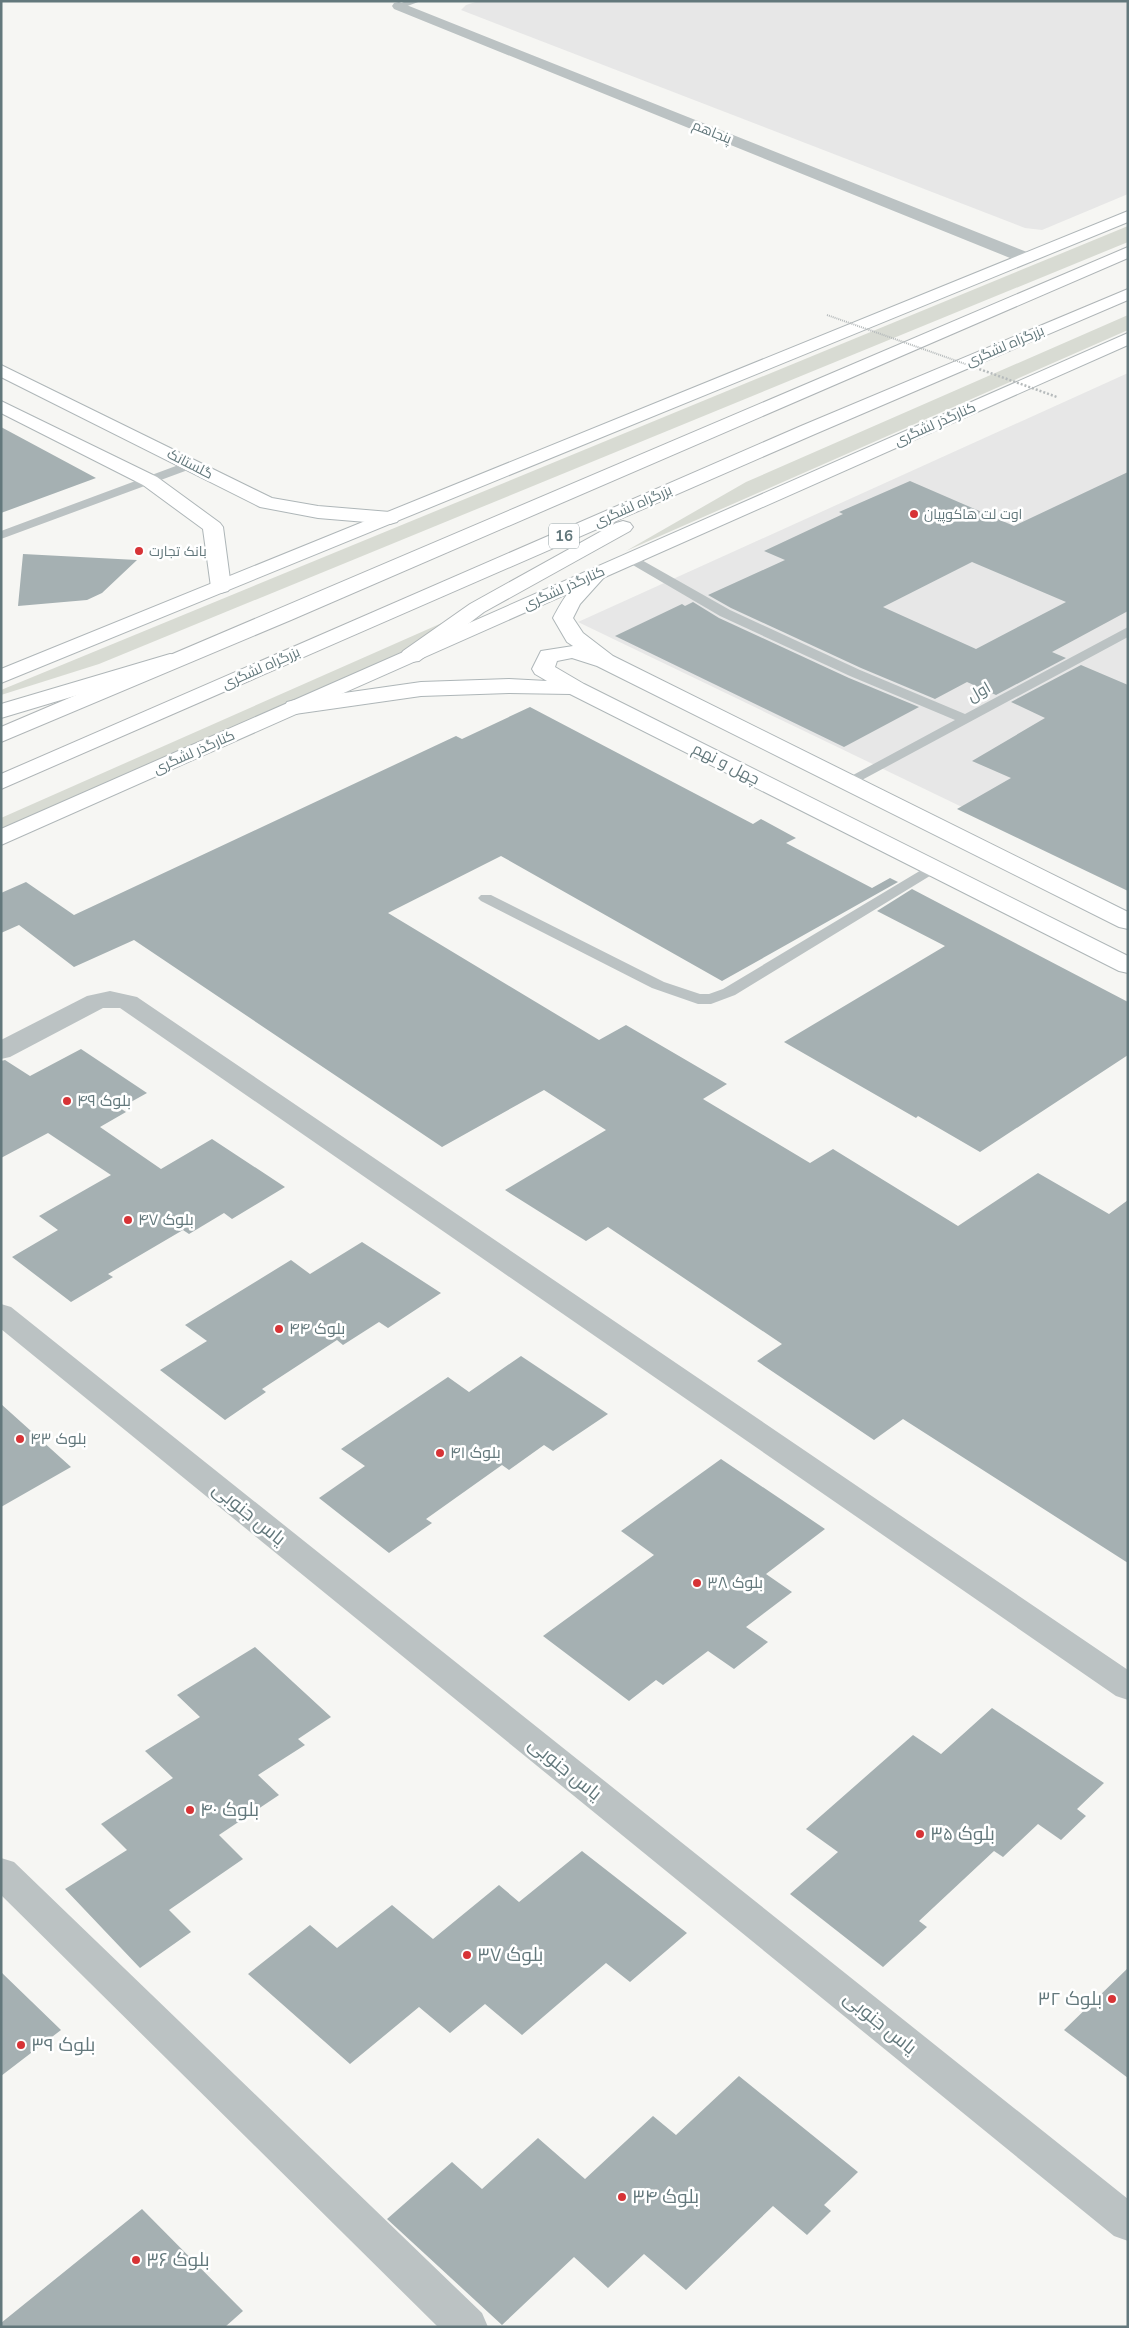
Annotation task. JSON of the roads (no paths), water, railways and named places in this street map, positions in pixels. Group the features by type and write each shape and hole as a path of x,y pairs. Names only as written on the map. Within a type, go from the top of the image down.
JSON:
{"main road":[{"path":"1,677 1128,216"},
{"name":"16","path":"1,735 217,645 970,318 1128,252"},
{"name":"بزرگراه لشگری","path":"1,782 766,448 1128,294"},
{"name":"کنارگذر لشگری","path":"1,838 1128,338"},
{"name":"گلستانک","path":"1,370 267,503 318,512 390,518"},
{"path":"1,406 150,481 212,527 222,587"},
{"path":"411,656 478,608 766,448"},
{"path":"596,574 571,602 563,618 575,637 605,661"},
{"path":"1,711 217,645"},
{"path":"576,688 543,669 549,656 572,652 605,661 847,784 1128,922"},
{"name":"چهل و نهم","path":"296,707 421,689 509,686 576,688 1128,966"}],"street":[{"name":"پنجاهم","path":"398,6 1026,258"},
{"path":"1,1050 96,1001 128,1002 1128,1687"},
{"name":"یاس جنوبی","path":"1,1314 1128,2223"},
{"path":"1,1872 467,2327"}],"lane":[{"path":"398,6 417,1"},
{"path":"1,535 192,464"},
{"path":"631,558 725,613 965,719"},
{"name":"اول","path":"847,784 1128,631"},
{"path":"486,898 658,985 698,999 711,999 729,992 934,868"}],"place":[{"name":"اوت لت هاکوپیان","path":"914,514"},
{"name":"بانک تجارت","path":"139,551"},
{"name":"بلوک ۴۹","path":"67,1101"},
{"name":"بلوک ۴۷","path":"128,1220"},
{"name":"بلوک ۴۴","path":"279,1329"},
{"name":"بلوک ۴۳","path":"20,1439"},
{"name":"بلوک ۴۱","path":"440,1453"},
{"name":"بلوک ۳۸","path":"697,1583"},
{"name":"بلوک ۴۰","path":"190,1810"},
{"name":"بلوک ۳۵","path":"920,1834"},
{"name":"بلوک ۳۷","path":"467,1955"},
{"name":"بلوک ۳۲","path":"1112,1999"},
{"name":"بلوک ۳۹","path":"21,2045"},
{"name":"بلوک ۳۴","path":"622,2197"},
{"name":"بلوک ۳۶","path":"136,2260"}]}
